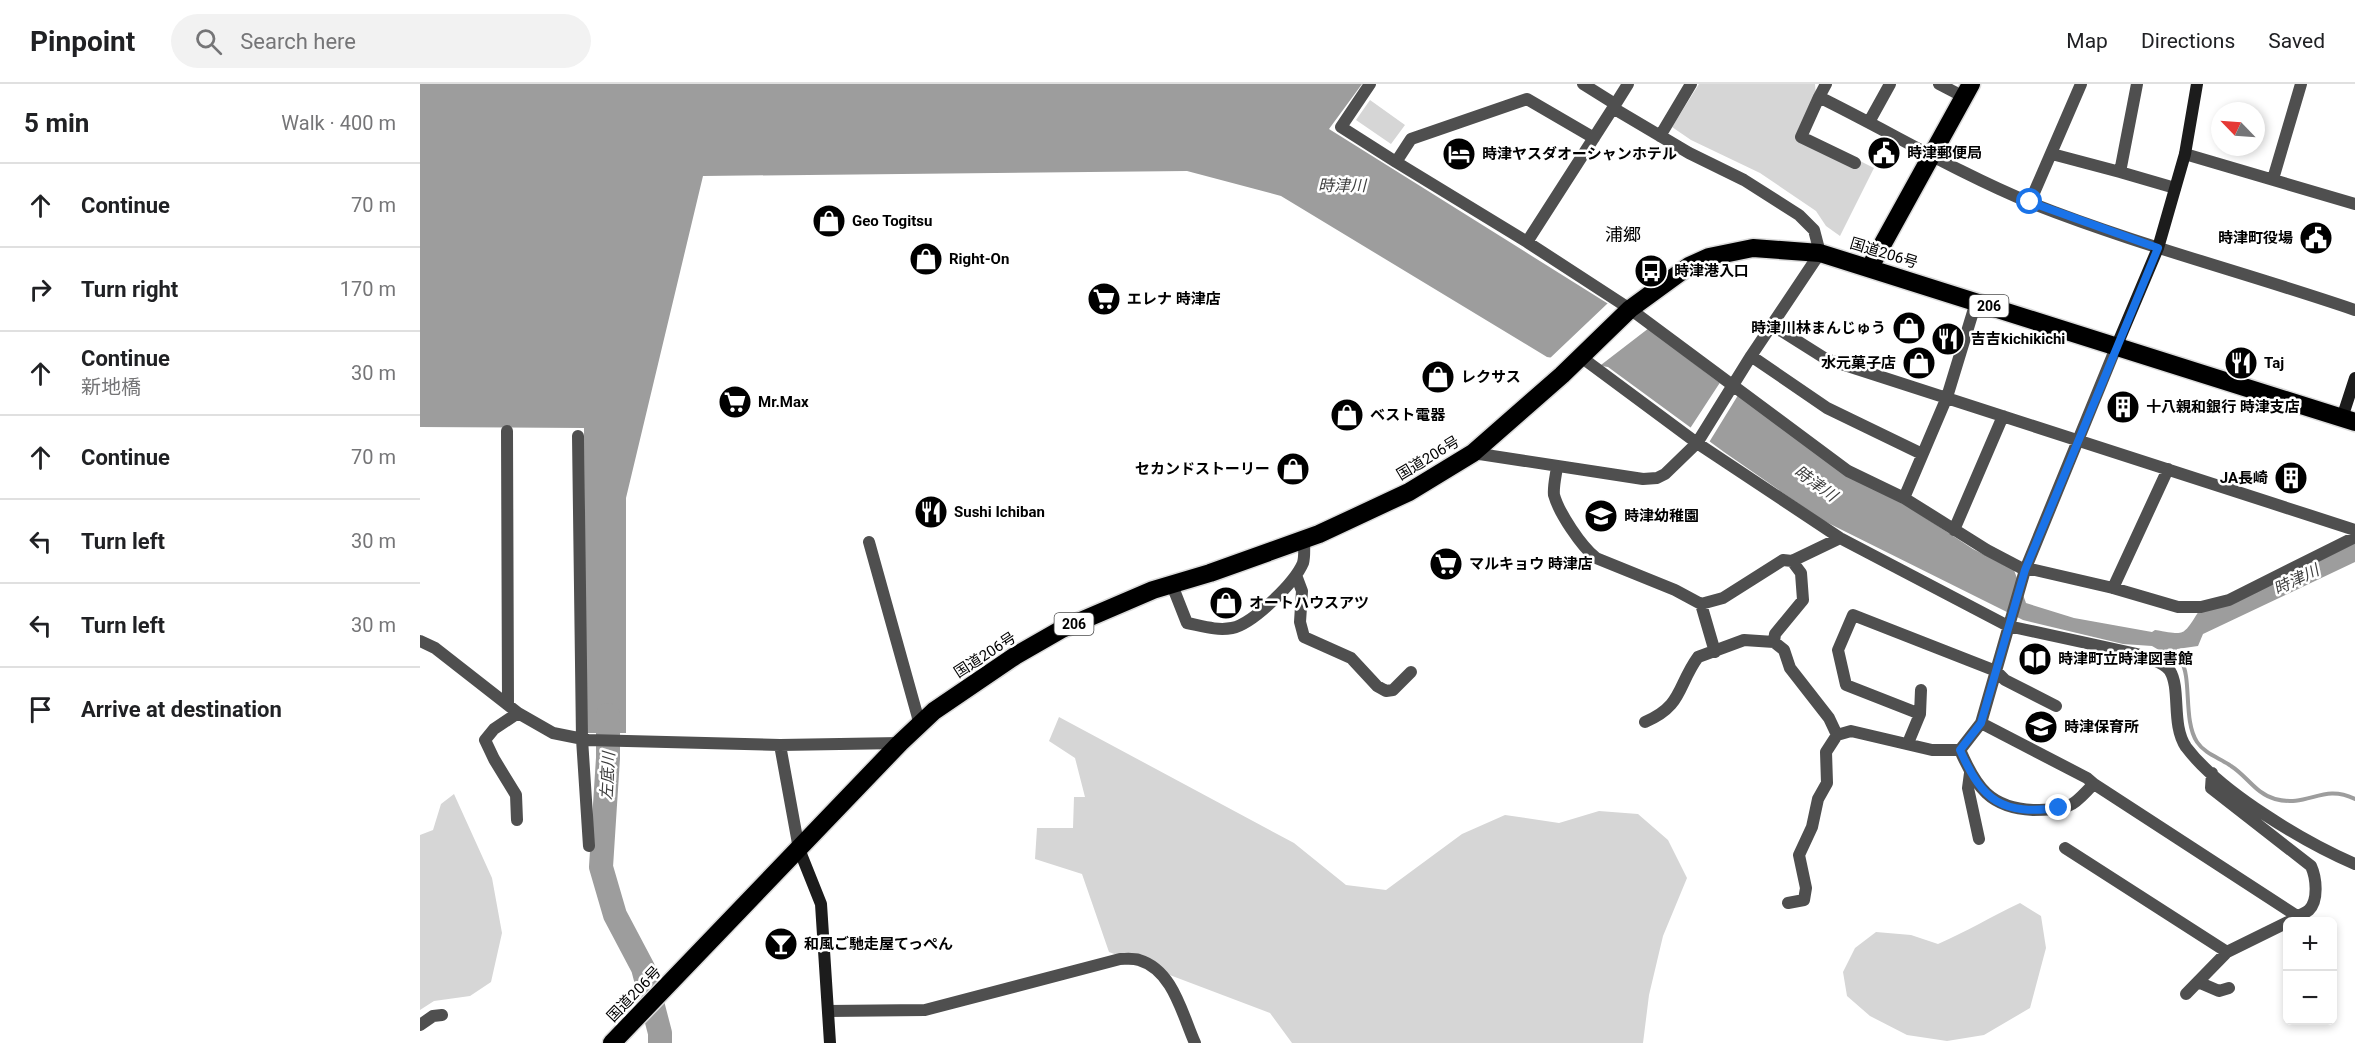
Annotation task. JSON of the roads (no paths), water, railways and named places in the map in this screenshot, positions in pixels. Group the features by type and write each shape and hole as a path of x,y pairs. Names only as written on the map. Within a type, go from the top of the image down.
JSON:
{"highway":[{"path":"1870,267 1968,90"},
{"name":"国道206号","path":"612,1043 900,743 934,711 1024,650 1096,614 1172,585 1304,540 1409,492 1473,453 1562,375 1630,309 1674,277 1709,257 1753,248 1821,253 2349,420"}],"street":[{"path":"1370,84 1341,128 1527,242 1630,309 1848,471 1904,498 1987,550 2025,570 2035,570 2114,588 2178,607 2201,607 2229,600 2355,537"},
{"path":"1473,453 1643,479 1657,478 1665,474 1697,443 1732,385 1821,253 1814,230 1799,215 1744,180 1660,136 1583,84"},
{"path":"1527,242 1628,84"},
{"path":"1660,136 1691,84"},
{"path":"1826,84 1801,137 1855,163"},
{"path":"1869,122 1890,84"},
{"path":"1939,84 1968,90"},
{"path":"2030,202 2081,84"},
{"path":"2120,172 2137,84"},
{"path":"1960,750 1981,723 2025,570 2158,248 2185,154 2197,84"},
{"path":"2273,179 2301,84"},
{"path":"1820,97 1931,155 2030,202 2158,248 2266,280 2355,310"},
{"path":"1396,162 1411,139 1527,99 1594,138"},
{"path":"2052,154 2175,188"},
{"path":"2185,154 2355,204"},
{"path":"1904,498 1947,397 1976,302"},
{"path":"1772,326 1826,359 2355,530"},
{"path":"1751,356 1827,408 1922,454"},
{"path":"1581,357 1697,443 1840,538 2008,623 2137,654 2157,662 2169,670 2173,680 2176,717 2185,746 2212,773 2273,820 2320,849 2355,864"},
{"path":"2349,420 2355,378"},
{"path":"1954,530 2002,416"},
{"path":"507,431 507,704"},
{"path":"578,436 589,846"},
{"path":"1557,467 1554,494 1572,530 1585,549 1596,558 1676,590 1701,604 1715,652"},
{"path":"2114,588 2168,469"},
{"path":"1701,604 1723,598 1783,560 1792,561 1840,538"},
{"path":"1172,585 1187,623 1221,629 1242,624 1266,606 1296,575 1304,560 1304,540"},
{"path":"869,542 920,725"},
{"path":"1774,642 1776,634 1803,600 1801,573 1792,561"},
{"path":"1296,575 1302,591 1300,622 1304,637 1351,658 1377,686 1386,691 1393,690 1411,672"},
{"path":"1920,714 1846,685 1838,650 1853,615 1996,671 2005,680 2056,706"},
{"path":"1646,722 1661,715 1673,704 1698,657 1744,640 1774,642 1784,651 1790,668 1829,717 1838,735"},
{"path":"420,641 435,648 518,713 553,733 585,740 780,745 900,743"},
{"path":"1908,743 1920,714 1921,690"},
{"path":"518,713 494,729 485,740 516,795 518,820"},
{"path":"1981,723 2087,778 2287,917"},
{"path":"1788,903 1804,900 1806,888 1798,863 1798,855 1812,827 1818,799 1827,783 1826,752 1838,735 1851,731 1932,750 1960,750"},
{"path":"780,745 799,849 821,904 830,1043"},
{"path":"1960,750 1979,786 1995,802 2014,809 2040,810 2072,805 2094,784"},
{"path":"1970,772 1968,788 1979,839"},
{"path":"2212,773 2211,788 2311,866 2316,882 2312,906 2296,917"},
{"path":"2065,848 2227,952"},
{"path":"2186,994 2227,952 2283,924"},
{"path":"828,1011 926,1010 1120,959 1138,959 1160,971 1170,984 1195,1043"},
{"path":"2198,982 2218,991 2229,988"},
{"path":"420,1025 433,1016 442,1016"}],"water":[{"name":"時津川","path":"420,84 1362,84 1329,129 1650,330 1717,381 1973,549 2014,570 2026,603 2074,618 2152,632 2155,630 2178,633 2186,630 2199,611 2232,604 2355,543 2355,562 2203,634 2198,646 2177,649 2171,657 2152,646 2123,644 2023,620 1822,520 1608,367 1547,357 1281,196 1187,171 703,176 626,498 626,733 585,733 584,428 420,427"}],"waterway":[{"path":"2170,652 2181,661 2184,668 2190,723 2197,742 2204,750 2237,770 2268,797 2297,801 2333,794 2355,799"},
{"name":"左底川","path":"608,715 608,758 601,867 615,915 643,968 660,1033 660,1043"}],"place":[{"name":"時津郵便局","path":"1884,153"},
{"name":"時津ヤスダオーシャンホテル","path":"1459,154"},
{"name":"Geo Togitsu","path":"829,221"},
{"name":"時津町役場","path":"2316,238"},
{"name":"Right-On","path":"926,259"},
{"name":"時津港入口","path":"1651,271"},
{"name":"エレナ 時津店","path":"1104,299"},
{"name":"時津川林まんじゅう","path":"1909,328"},
{"name":"吉吉kichikichi","path":"1948,339"},
{"name":"水元菓子店","path":"1919,363"},
{"name":"Taj","path":"2241,363"},
{"name":"レクサス","path":"1438,377"},
{"name":"Mr.Max","path":"735,402"},
{"name":"十八親和銀行 時津支店","path":"2123,407"},
{"name":"ベスト電器","path":"1347,415"},
{"name":"セカンドストーリー","path":"1293,469"},
{"name":"JA長崎","path":"2291,478"},
{"name":"Sushi Ichiban","path":"931,512"},
{"name":"時津幼稚園","path":"1601,516"},
{"name":"マルキョウ 時津店","path":"1446,564"},
{"name":"オートハウスアツ","path":"1226,603"},
{"name":"時津町立時津図書館","path":"2035,659"},
{"name":"時津保育所","path":"2041,727"},
{"name":"和風ご馳走屋てっぺん","path":"781,944"}],"district":[{"name":"浦郷","path":"1623,235"}]}
